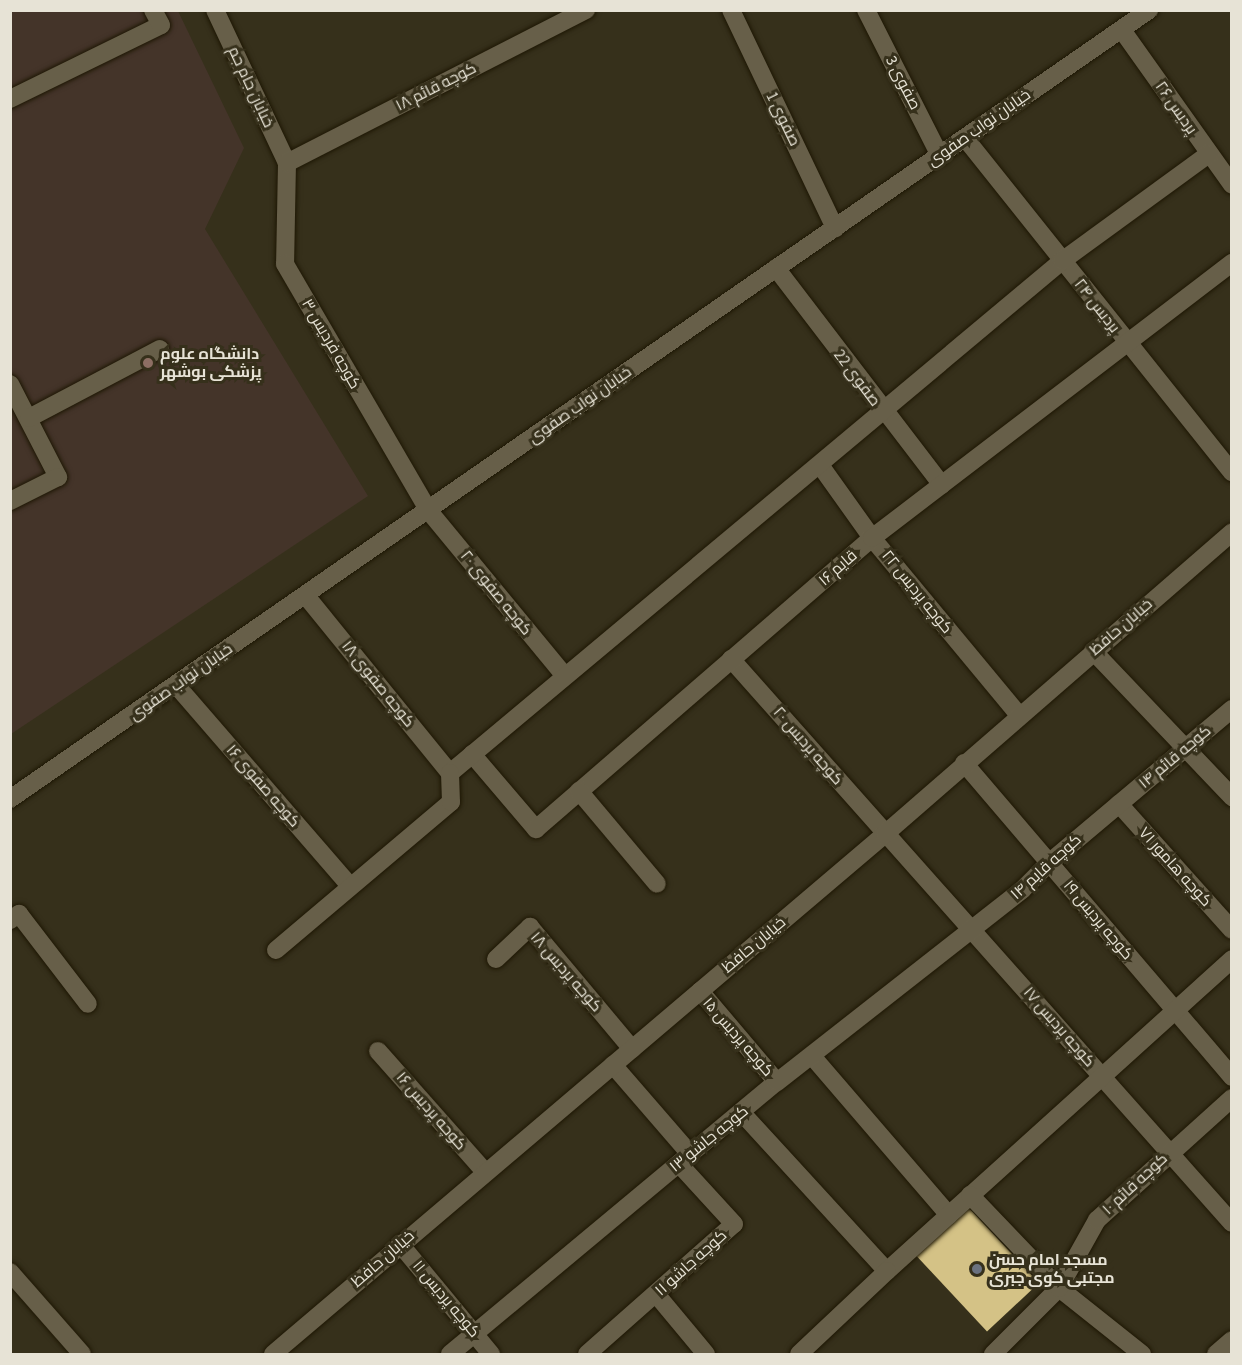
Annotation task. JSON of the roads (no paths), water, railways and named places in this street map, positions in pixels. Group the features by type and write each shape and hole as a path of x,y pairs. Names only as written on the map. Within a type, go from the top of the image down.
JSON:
{"street":[{"path":"10,99 160,25 153,10"},
{"name":"خیابان جام جم","path":"215,10 287,164"},
{"name":"کوچه قائم ۱۸","path":"287,164 586,10"},
{"name":"صفوی 1","path":"731,10 836,228"},
{"name":"صفوی 3","path":"866,10 940,156"},
{"name":"خیابان نواب صفوی","path":"10,800 1149,10"},
{"name":"پردیس ۲۶","path":"1122,30 1232,185"},
{"name":"پردیس ۲۴","path":"965,138 1232,472"},
{"path":"276,950 451,802 450,773 564,675 820,465 1062,261 1209,154"},
{"name":"کوچه فردیس ۳","path":"287,164 285,264 428,510"},
{"name":"قایم ۱۶","path":"472,754 536,829 872,538 1232,263"},
{"name":"صفوی 22","path":"776,268 883,412 942,485"},
{"path":"29,418 160,349"},
{"path":"10,384 58,477 10,501"},
{"name":"کوچه پردیس ۲۲","path":"820,465 872,538 1019,716"},
{"name":"کوچه صفوی ۲۰","path":"428,510 564,675"},
{"name":"خیابان حافظ","path":"273,1354 484,1171 700,992 885,834 1232,532"},
{"name":"کوچه صفوی ۱۸","path":"306,596 450,773"},
{"path":"1093,651 1232,797"},
{"name":"کوچه پردیس ۲۰","path":"731,659 885,834"},
{"name":"کوچه صفوی ۱۶","path":"176,685 350,886"},
{"name":"کوچه قائم ۱۴","path":"1119,804 1232,709"},
{"name":"کوچه پردیس ۱۹","path":"964,763 1232,1077"},
{"path":"579,791 657,884"},
{"name":"کوچه قایم ۱۴","path":"972,927 1022,890 1049,863 1119,804"},
{"name":"کوچه هامور ۷۱","path":"1119,804 1232,930"},
{"name":"کوچه پردیس ۱۷","path":"885,834 972,927 1232,1223"},
{"path":"10,920 19,914 88,1004"},
{"name":"کوچه پردیس ۱۸","path":"496,959 530,927 632,1049"},
{"name":"کوچه جاشو ۱۳","path":"450,1354 473,1331 742,1113 777,1082 972,927"},
{"path":"799,1354 948,1215 1232,959"},
{"name":"کوچه پردیس ۱۵","path":"700,992 777,1082"},
{"name":"کوچه پردیس ۱۶","path":"378,1051 484,1171"},
{"path":"812,1056 948,1215"},
{"path":"613,1065 684,1159"},
{"name":"کوچه قائم ۱۰","path":"993,1354 1059,1288 1097,1220 1232,1098"},
{"path":"742,1113 887,1271"},
{"name":"کوچه جاشو ۱۱","path":"587,1354 734,1224 684,1159"},
{"path":"970,1195 1059,1288 1142,1354"},
{"name":"کوچه پردیس ۱۱","path":"400,1244 491,1354"},
{"path":"10,1272 82,1354"},
{"path":"656,1294 706,1354"},
{"path":"1216,1354 1232,1340"}],"place":[{"name":"دانشگاه علوم پزشکی بوشهر","path":"148,363"},
{"name":"مسجد امام حسن مجتبی کوی جبری","path":"977,1269"}]}
